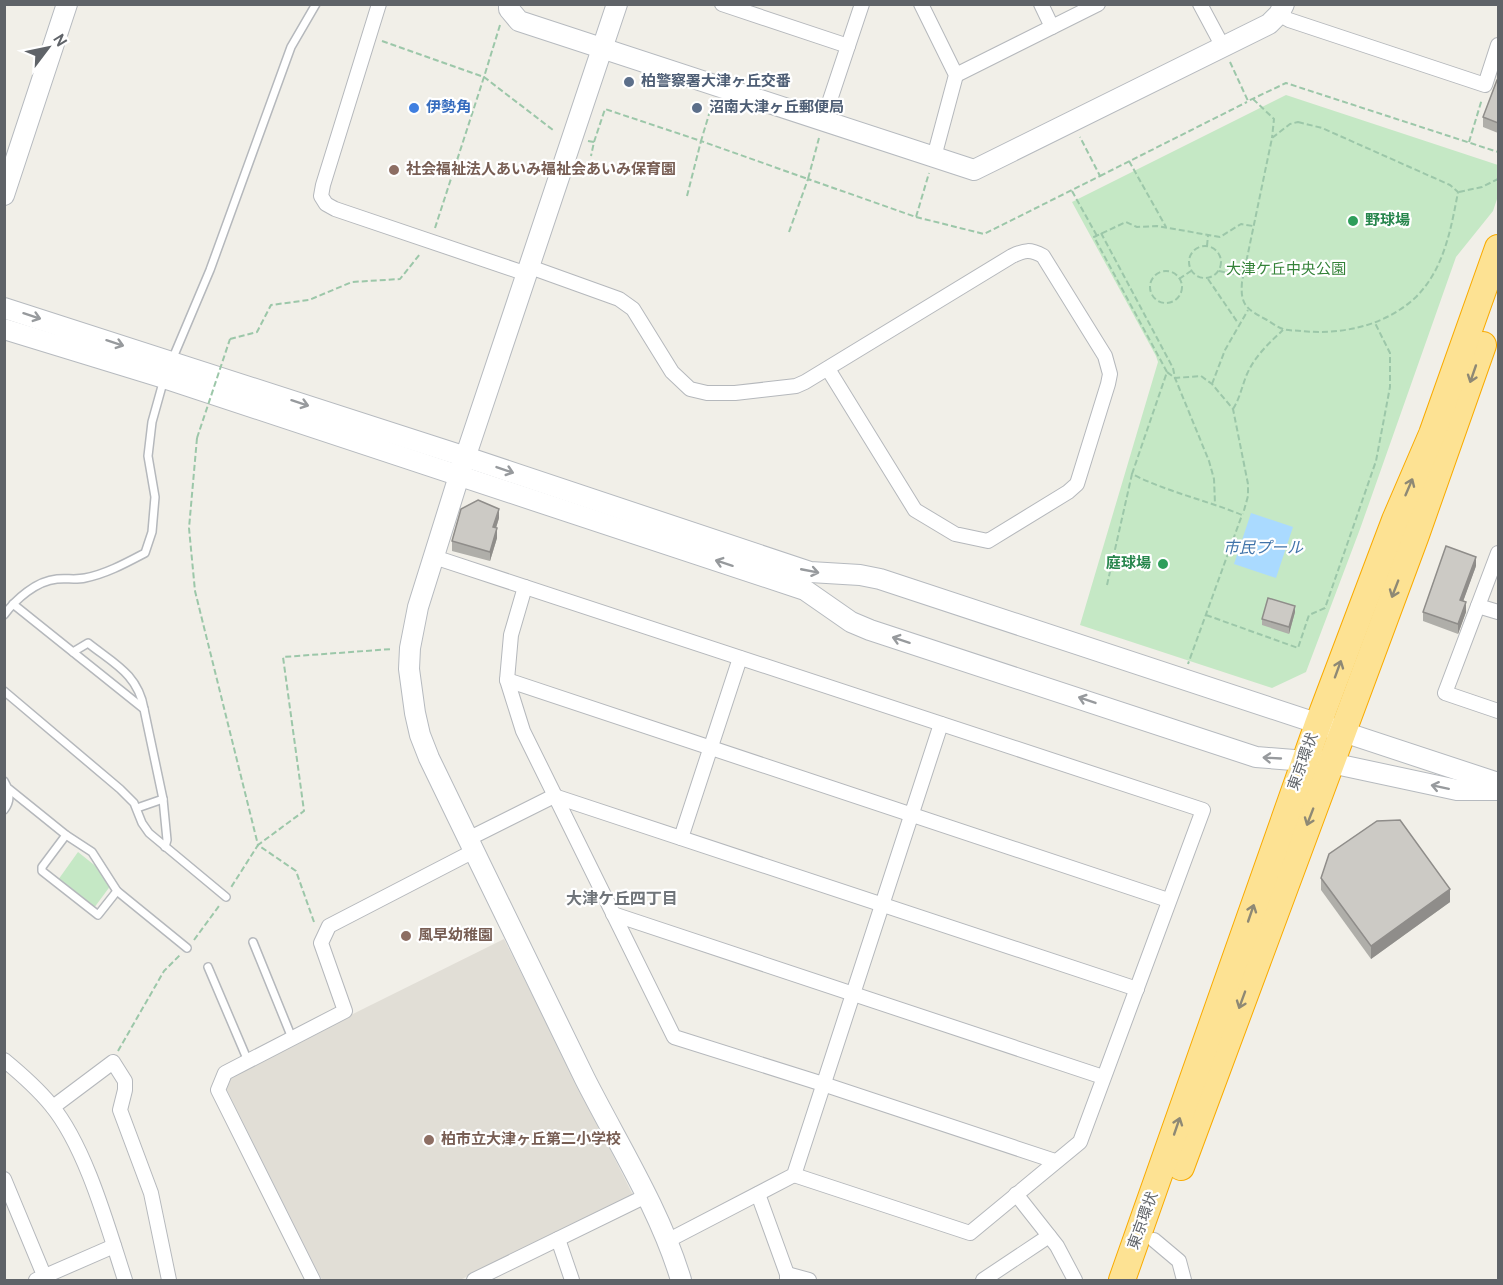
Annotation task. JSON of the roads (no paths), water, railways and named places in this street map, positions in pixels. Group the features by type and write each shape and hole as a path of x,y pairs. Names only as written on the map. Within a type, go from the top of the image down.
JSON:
{"highway":[{"name":"東京環状","path":"1122,1281 1318,724 1395,520 1431,434 1498,248"},
{"name":"東京環状","path":"1139,1281 1444,457 1498,299"}],"street":[{"path":"4,195 14,154 67,4"},
{"path":"379,4 322,185 321,196 326,204 430,241 619,299 633,309 672,372 690,389 707,393 735,393 796,386 828,369 1023,250 1032,250 1043,256 1105,356 1110,374 1077,484 1068,492 988,541 955,534 915,510 828,369"},
{"path":"616,4 459,476 418,607 410,648 411,689 420,735 429,758 585,1078 646,1196 667,1241 681,1281"},
{"path":"722,4 848,46"},
{"path":"823,121 862,4"},
{"path":"921,4 956,75 934,157"},
{"path":"1041,4 1052,27"},
{"path":"956,75 1098,4"},
{"path":"1200,4 1223,47"},
{"path":"509,7 519,21 974,170 1269,24 1281,9 1289,20 1485,85 1498,45"},
{"path":"4,308 459,476 805,590 851,622 870,630 1256,757 1331,763 1457,790 1498,790"},
{"path":"4,329 168,370 466,457 810,572 860,575 880,579 1498,783"},
{"path":"1498,552 1445,693 1498,711"},
{"path":"434,557 1203,810 1080,1142 970,1233 794,1175"},
{"path":"525,587 511,635 507,680 523,731 674,1037 1055,1161"},
{"path":"1478,606 1498,612"},
{"path":"681,838 740,658"},
{"path":"507,680 1168,900"},
{"path":"667,1241 794,1175 941,724"},
{"path":"313,1281 218,1090 225,1073 345,1011 321,943 329,926 554,796 1137,988"},
{"path":"613,914 1103,1077"},
{"path":"4,1060 28,1080 53,1107 70,1134 84,1163 125,1281"},
{"path":"53,1107 113,1062 125,1081 120,1110 151,1193 170,1281"},
{"path":"4,1179 42,1279 114,1246"},
{"path":"758,1194 787,1277 809,1281"},
{"path":"1016,1194 1049,1236 1075,1281"},
{"path":"474,1281 646,1196"},
{"path":"983,1281 1049,1236"},
{"path":"558,1239 572,1281"},
{"path":"1154,1240 1179,1260 1184,1281"}],"lane":[{"path":"4,615 30,590 54,579 83,579 112,570 145,553 152,532 154,497 148,456 152,422 168,370 210,270 291,47 316,4"},
{"path":"13,604 144,709"},
{"path":"73,652 88,643 131,677 140,692 163,799 167,840 165,847"},
{"path":"4,692 120,789 138,808 142,823 149,833 226,897"},
{"path":"4,781 9,789 66,835 92,852 117,891 187,948"},
{"path":"4,810 9,803 9,789"},
{"path":"138,808 163,799"},
{"path":"66,835 42,867 42,871 98,915 117,891"},
{"path":"253,942 292,1038"},
{"path":"208,967 248,1061"}],"water":[{"name":"市民プール","path":"1251,513 1293,527 1276,578 1234,564"}],"place":[{"name":"柏警察署大津ヶ丘交番","path":"629,82"},
{"name":"伊勢角","path":"414,108"},
{"name":"沼南大津ヶ丘郵便局","path":"697,108"},
{"name":"社会福祉法人あいみ福祉会あいみ保育園","path":"394,170"},
{"name":"野球場","path":"1353,221"},
{"name":"庭球場","path":"1163,564"},
{"name":"風早幼稚園","path":"406,936"},
{"name":"柏市立大津ヶ丘第二小学校","path":"429,1140"}],"district":[{"name":"大津ケ丘四丁目","path":"622,900"}],"park label":[{"name":"大津ケ丘中央公園","path":"1286,270"}]}
